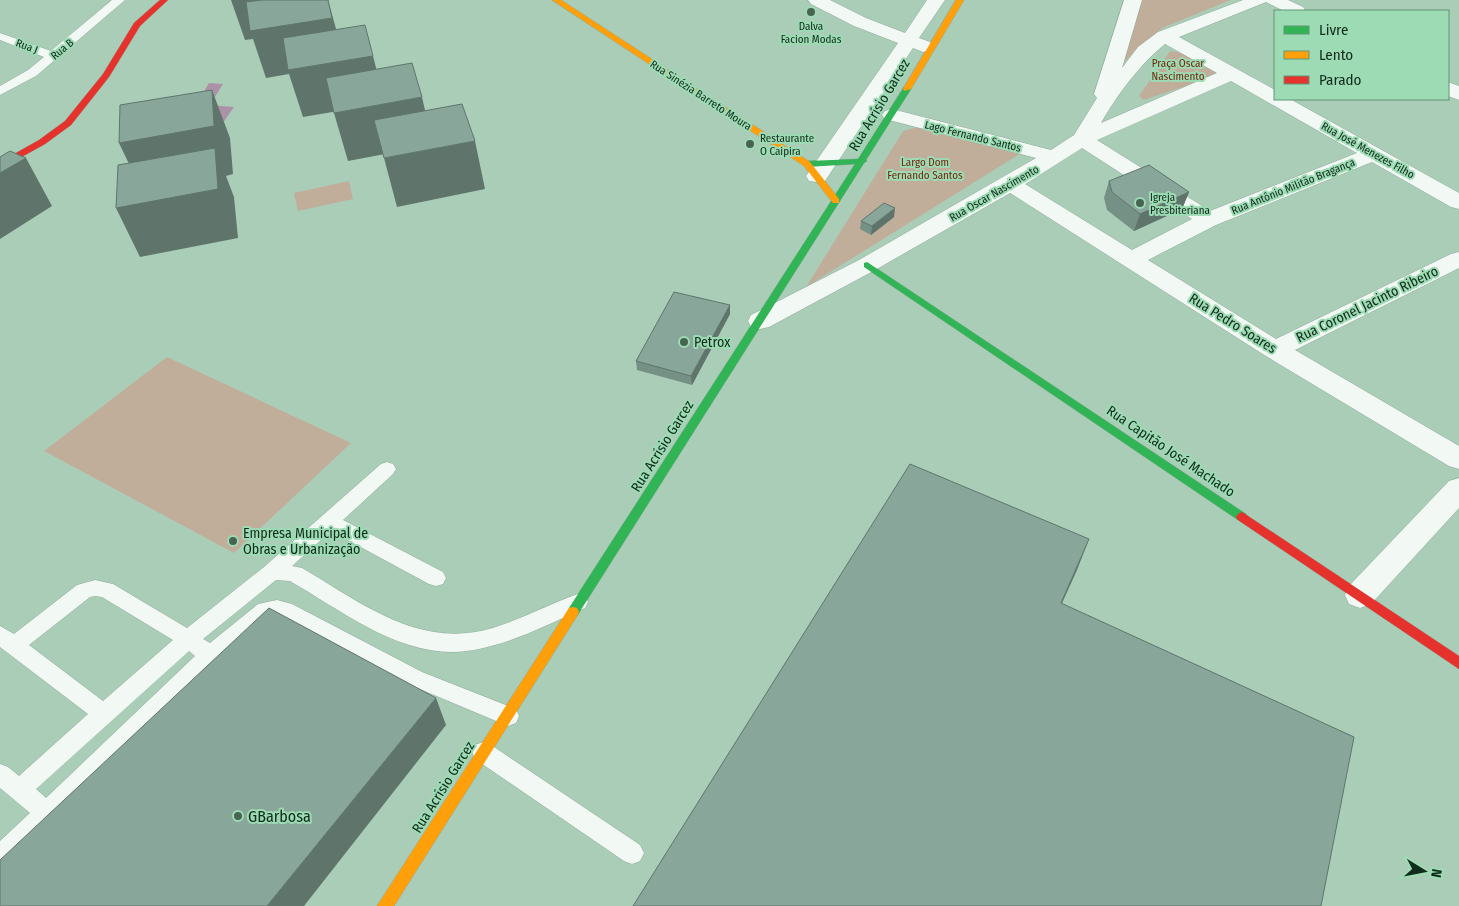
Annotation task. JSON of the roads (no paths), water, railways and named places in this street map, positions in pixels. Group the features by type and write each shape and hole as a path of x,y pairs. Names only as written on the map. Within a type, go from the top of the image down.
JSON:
{"street":[{"path":"0,166 42,142 68,123 106,76 137,25 164,0"},
{"name":"Rua Sinézia Barreto Moura","path":"556,0 817,168 836,201"},
{"path":"817,0 860,22 907,41 932,48"},
{"path":"817,168 936,0"},
{"name":"Rua Acrísio Garcez","path":"386,906 892,115 960,0"},
{"path":"1100,107 1133,0"},
{"path":"1208,220 1082,139 1100,107 1145,51 1164,36 1259,0"},
{"path":"1274,0 1294,10"},
{"name":"Rua José Menezes Filho","path":"1164,36 1274,97"},
{"name":"Rua Oscar Nascimento","path":"760,321 867,265 1010,184 1082,139 1232,74"},
{"name":"Rua José Menezes Filho","path":"1280,100 1459,202"},
{"name":"Lago Fernando Santos","path":"892,115 1055,157"},
{"name":"Rua Antônio Militão Bragança","path":"1132,259 1208,220 1375,153"},
{"path":"817,168 863,160"},
{"name":"Rua Pedro Soares","path":"1010,184 1275,350 1459,459"},
{"name":"Rua Coronel Jacinto Ribeiro","path":"1275,350 1459,259"},
{"name":"Rua Capitão José Machado","path":"867,265 1459,662"},
{"path":"1360,595 1459,489"}],"lane":[{"name":"Rua B","path":"0,91 32,73 119,0"},
{"name":"Rua J","path":"0,36 54,56"},
{"path":"20,789 188,639 270,573 387,469"},
{"path":"329,521 436,578"},
{"path":"270,573 282,571 295,574 396,631 435,642 465,642 505,632 583,600"},
{"path":"104,714 7,640 84,591 95,588 106,590 210,654"},
{"path":"0,857 210,654 265,610 277,608 292,612 415,678 508,716"},
{"path":"483,752 632,853"},
{"path":"0,774 46,812"}],"place":[{"name":"Dalva Facion Modas","path":"811,12"},
{"name":"Restaurante O Caipira","path":"750,144"},
{"name":"Igreja Presbiteriana","path":"1140,203"},
{"name":"Petrox","path":"684,342"},
{"name":"Empresa Municipal de Obras e Urbanização","path":"233,541"},
{"name":"GBarbosa","path":"238,816"}],"park label":[{"name":"Praça Oscar Nascimento","path":"1178,69"},
{"name":"Largo Dom Fernando Santos","path":"925,168"}]}
